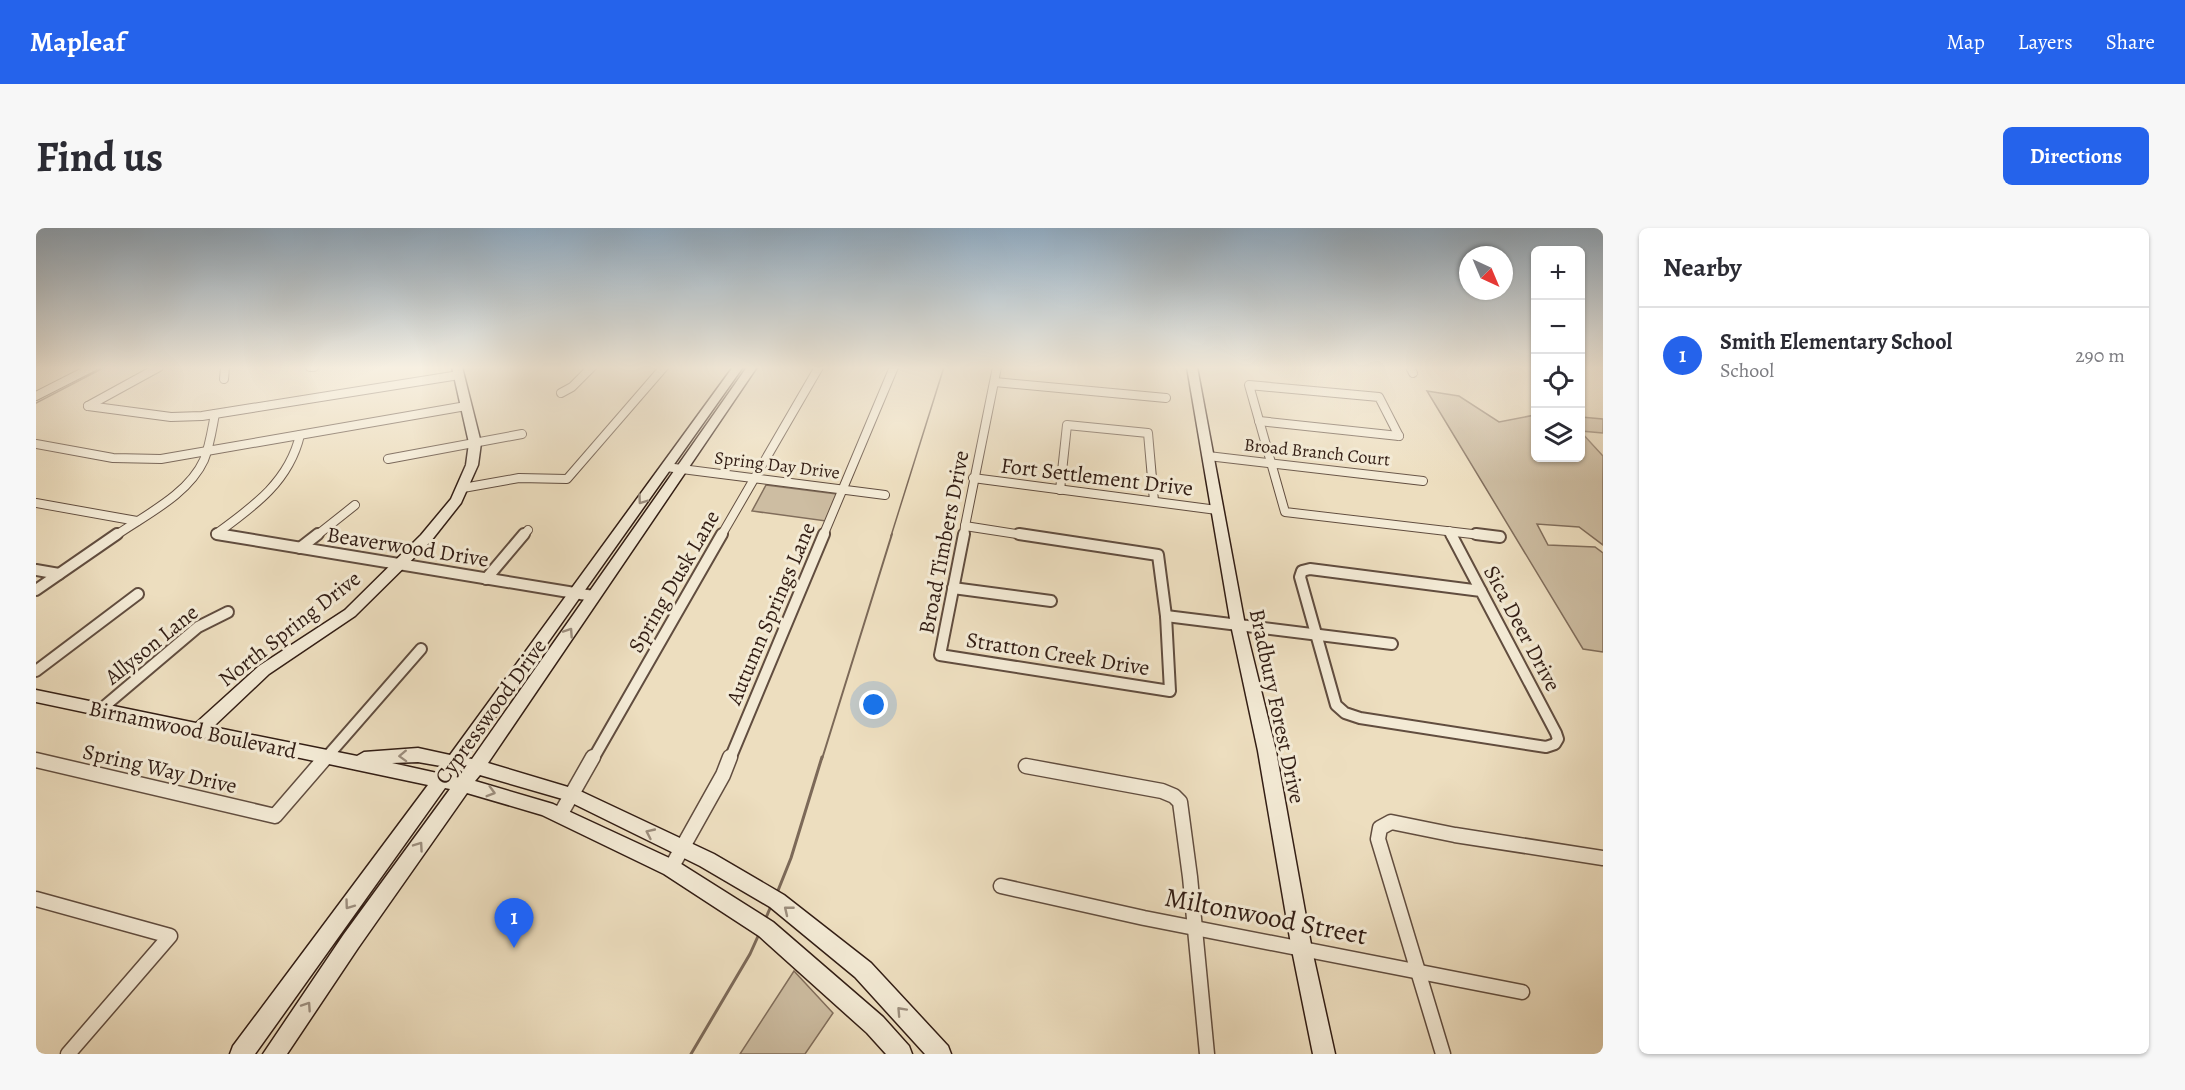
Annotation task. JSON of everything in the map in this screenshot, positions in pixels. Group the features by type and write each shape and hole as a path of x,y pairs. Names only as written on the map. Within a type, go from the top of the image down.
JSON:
{"street":[{"path":"89,406 171,417 215,414 263,406"},
{"path":"36,444 132,460 161,459 466,406"},
{"name":"North Spring Drive","path":"198,731 264,670 350,613 442,520 463,488 472,465 475,443 466,406"},
{"path":"463,488 519,478 567,479 631,406"},
{"name":"Cypresswood Drive","path":"241,1054 576,593 673,468 717,406"},
{"name":"Spring Dusk Lane","path":"560,815 797,406"},
{"name":"Autumn Springs Lane","path":"671,868 723,775 766,667 878,406"},
{"name":"Broad Timbers Drive","path":"940,654 973,478 990,406"},
{"name":"Bradbury Forest Drive","path":"1199,406 1238,625 1267,751 1302,950 1324,1054"},
{"path":"1255,406 1285,512 1500,537"},
{"path":"1259,421 1399,436 1383,406"},
{"path":"36,590 191,481 203,466 215,414"},
{"path":"1060,490 1067,425 1148,433 1154,501"},
{"name":"Beaverwood Drive","path":"300,435 296,456 282,478 262,498 216,534 593,596"},
{"path":"388,459 522,435"},
{"name":"Broad Branch Court","path":"1208,456 1423,481"},
{"name":"Cypresswood Drive","path":"274,1054 593,596 673,468"},
{"name":"Spring Day Drive","path":"673,468 885,495"},
{"name":"Fort Settlement Drive","path":"973,478 1217,510"},
{"path":"36,503 137,521"},
{"path":"300,548 355,505"},
{"path":"964,526 1158,555 1166,616 1392,644"},
{"path":"486,579 528,530"},
{"name":"Sica Deer Drive","path":"1316,635 1336,705 1345,713 1360,718 1546,747 1555,744 1558,739 1556,733 1449,531"},
{"path":"1316,635 1300,576 1302,571 1311,569 1480,591"},
{"path":"36,570 59,574"},
{"path":"952,588 1051,601"},
{"path":"36,671 138,594"},
{"name":"Allyson Lane","path":"100,710 198,627 228,612"},
{"name":"Stratton Creek Drive","path":"940,654 1170,691 1166,616"},
{"path":"329,756 421,649"},
{"name":"Birnamwood Boulevard","path":"36,696 463,784 547,808 671,868 766,929 812,967 875,1026 901,1054"},
{"name":"Birnamwood Boulevard","path":"351,761 418,755 476,767 572,795 682,848 777,901 833,945 863,970 940,1054"},
{"name":"Spring Way Drive","path":"36,760 275,816 329,756"},
{"path":"1026,766 1162,791 1174,796 1182,807 1206,1054"},
{"path":"1443,1054 1378,839 1377,832 1382,825 1391,822 1455,835 1603,858"},
{"name":"Miltonwood Street","path":"1001,886 1052,899 1302,950 1522,992"},
{"path":"36,899 170,936 68,1054"},
{"path":"327,936 351,941"}],"shaded area":[{"path":"1436,406 1474,406 1499,422 1531,416 1531,462 1585,462 1585,436 1603,456 1603,545 1579,527 1537,524 1548,545 1595,547 1603,553 1603,652 1583,649"},
{"path":"1585,417 1603,419 1603,433 1585,431"},
{"path":"766,485 837,494 826,521 752,511"},
{"path":"794,971 833,1013 805,1054 740,1054"}],"waterway":[{"path":"891,536 932,406"},
{"path":"822,759 892,534"},
{"path":"777,893 791,858 822,757"},
{"path":"765,920 771,906"},
{"path":"691,1054 750,954 759,934"}],"place":[{"name":"Smith Elementary School","path":"514,948"}]}
